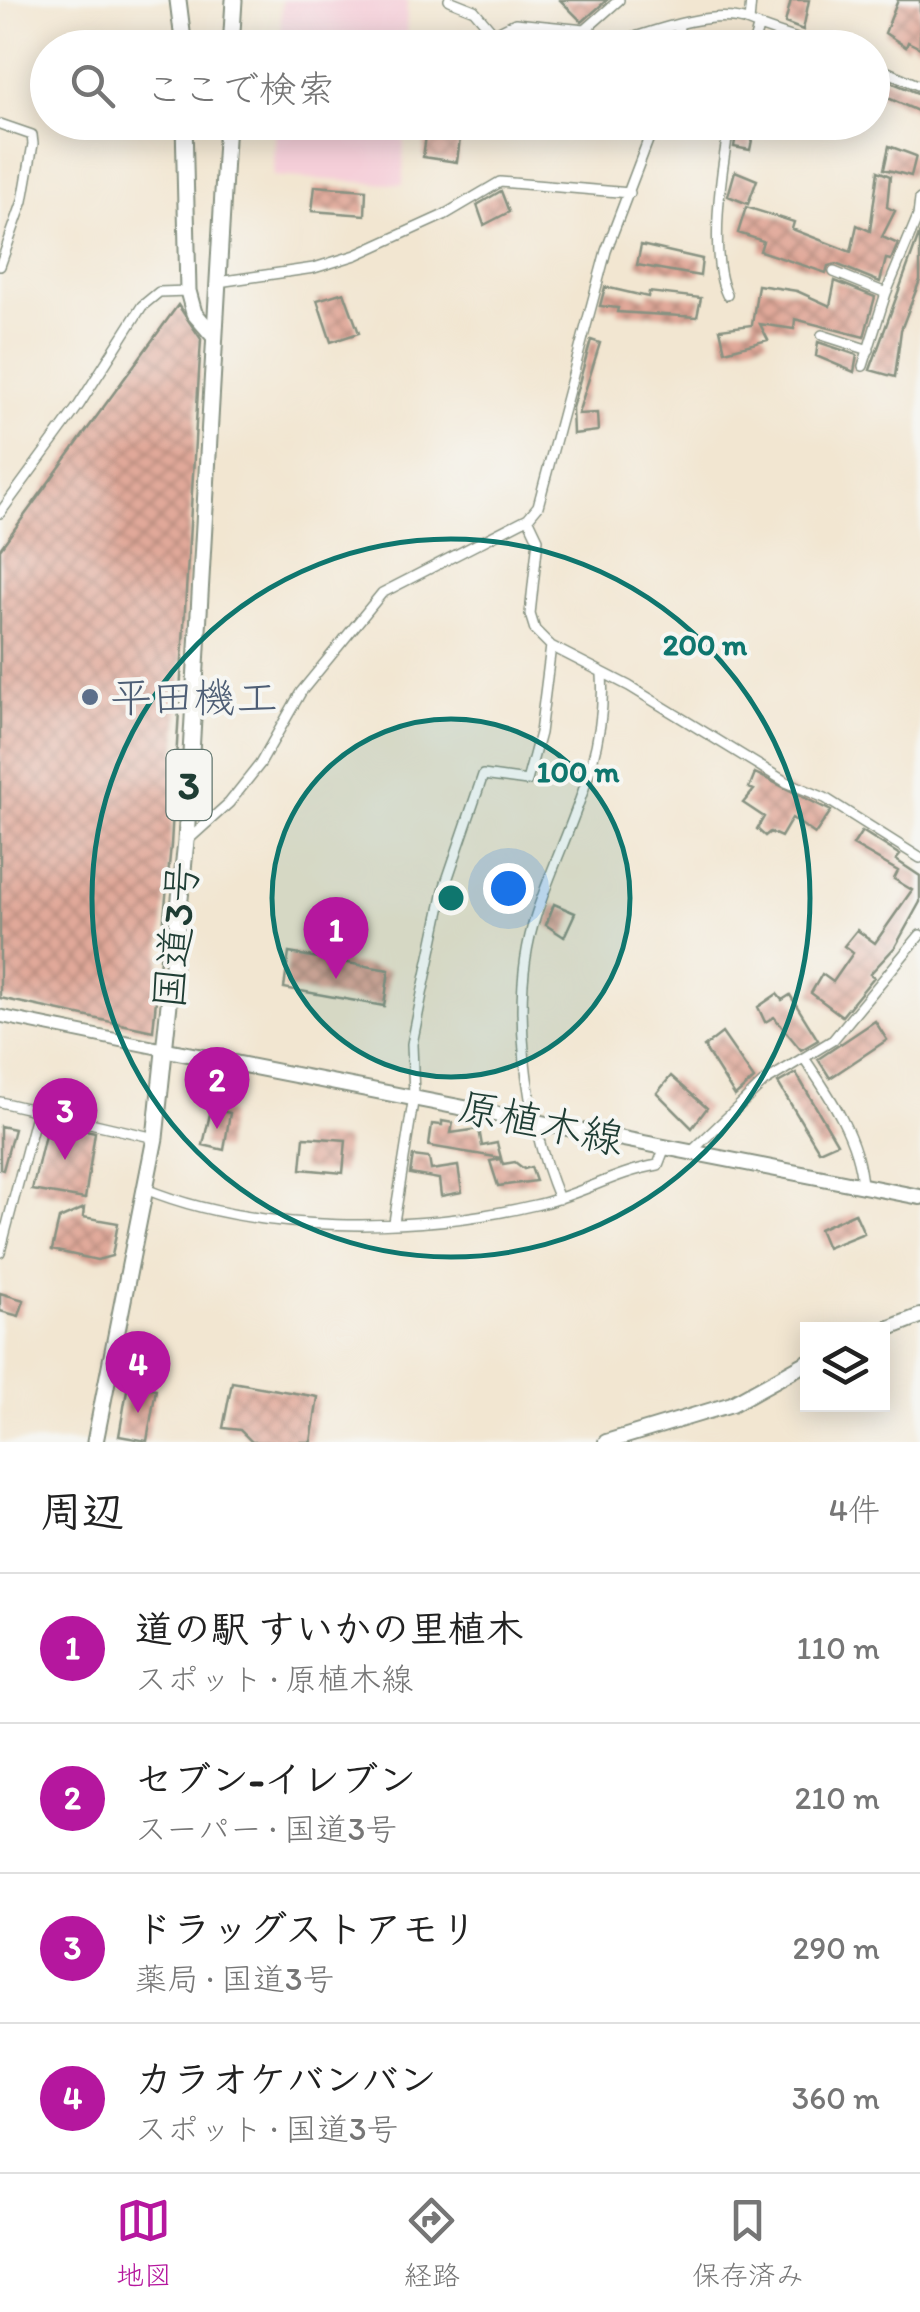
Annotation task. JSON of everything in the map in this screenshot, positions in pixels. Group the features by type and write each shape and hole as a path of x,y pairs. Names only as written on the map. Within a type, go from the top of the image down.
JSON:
{"main road":[{"path":"178,0 182,30"},
{"path":"232,30 234,0"},
{"path":"184,140 188,291 194,313 212,334"},
{"name":"国道3号","path":"95,1442 155,1138 186,842 226,140"},
{"name":"原植木線","path":"162,1049 920,1198"},
{"path":"890,1328 920,1316"},
{"path":"606,1442 732,1404 800,1366"}],"street":[{"path":"449,0 474,10 495,30"},
{"path":"501,30 515,23 585,30 619,0"},
{"path":"751,0 754,30"},
{"path":"660,30 716,19 769,30"},
{"path":"679,24 679,30"},
{"path":"890,73 920,86"},
{"path":"0,124 30,134"},
{"path":"0,266 23,201 33,140"},
{"path":"186,842 228,803 260,764 301,692 382,592 528,518 546,490 592,299 649,140"},
{"path":"727,140 720,232 727,295"},
{"path":"218,282 314,268 356,255 428,224 500,182 630,193"},
{"path":"864,366 886,293 918,216 920,199"},
{"path":"834,272 886,293"},
{"path":"0,513 79,404 142,306 159,292 188,291"},
{"path":"822,335 869,350"},
{"path":"528,518 538,539 530,614 535,630 551,646 629,686 786,782 825,798 920,858"},
{"path":"394,1222 414,1096 412,1044 445,886 483,775 528,782 540,734 551,646"},
{"path":"559,1199 542,1159 535,1120 522,1011 526,961 534,919 596,754 605,712 602,675"},
{"path":"692,1151 764,1082 833,1040 920,935"},
{"path":"0,1016 162,1049"},
{"path":"804,1058 836,1104 861,1170 862,1187"},
{"path":"0,1102 155,1138"},
{"path":"0,1252 37,1111"},
{"path":"143,1188 191,1208 301,1222 467,1218 559,1199 630,1170 658,1165 666,1147"}],"shaded area":[{"path":"282,0 407,0 406,30 281,30"},
{"path":"275,140 404,140 403,185 273,176"}],"building":[{"path":"560,0 607,0 582,22"},
{"path":"791,0 809,0 803,30 785,23"},
{"path":"898,0 920,0 920,48 908,42 906,47 886,30"},
{"path":"890,82 920,94 920,112 890,99"},
{"path":"425,140 460,140 457,162 423,157"},
{"path":"735,140 752,140 750,150 734,147"},
{"path":"889,146 916,156 911,176 884,169"},
{"path":"735,171 757,180 748,204 728,196"},
{"path":"878,171 890,176 887,207 895,211 882,237 898,244 891,260 886,259 880,282 836,264 828,266 826,273 760,251 763,241 738,233 746,207 794,222 792,229 851,252 857,225 870,231"},
{"path":"315,186 366,190 365,215 312,211"},
{"path":"501,191 509,212 484,225 477,205"},
{"path":"920,232 920,280 901,330 895,377 870,370"},
{"path":"641,245 702,259 700,276 637,265"},
{"path":"835,281 875,297 864,337 795,319 794,329 760,324 768,340 725,351 720,329 752,325 758,285 797,291 830,306"},
{"path":"605,287 648,297 649,292 701,298 697,317 617,312 618,308 600,306"},
{"path":"344,292 359,333 331,342 317,300"},
{"name":"平田機工","path":"178,305 201,339 171,845 153,1031 0,998 0,549"},
{"path":"591,340 600,343 578,414 597,413 598,431 573,434 572,408"},
{"path":"818,342 857,355 854,372 816,356"},
{"path":"755,773 831,811 815,834 792,818 781,837 770,832 765,836 757,829 764,817 743,803 754,790 749,788"},
{"path":"862,831 900,855 896,860 920,876 920,902 895,947 870,974 874,977 842,1016 811,993 822,974 833,982 853,953 844,946 857,930 875,943 912,890 894,879 898,871 853,845"},
{"path":"554,904 575,913 564,937 546,925"},
{"path":"289,953 389,970 384,1006 284,988"},
{"path":"777,994 782,1000 790,995 818,1040 801,1050 774,1017 765,1022 758,1007"},
{"path":"875,1021 887,1040 830,1078 818,1059"},
{"path":"722,1033 754,1079 735,1096 704,1047"},
{"path":"796,1073 837,1143 819,1151 778,1083"},
{"path":"671,1076 707,1108 692,1128 657,1093"},
{"path":"211,1109 230,1113 224,1150 203,1145"},
{"path":"442,1121 453,1123 451,1133 479,1129 482,1146 497,1143 501,1158 429,1146 432,1124 442,1125"},
{"path":"48,1122 95,1132 85,1199 32,1190"},
{"path":"0,1126 14,1129 3,1170 0,1169"},
{"path":"304,1137 346,1140 343,1173 301,1169"},
{"path":"413,1156 429,1158 431,1170 458,1166 462,1192 441,1196 439,1179 410,1174"},
{"path":"501,1159 503,1164 515,1162 524,1169 531,1167 536,1181 498,1186 490,1161"},
{"path":"84,1208 83,1217 118,1223 112,1256 97,1260 52,1250 59,1219"},
{"path":"855,1213 864,1233 827,1248 819,1229"},
{"path":"0,1293 24,1300 19,1316 0,1311"},
{"path":"232,1382 318,1397 311,1442 252,1442 240,1430 223,1428"},
{"path":"128,1384 156,1389 147,1441 119,1436"}],"place":[{"name":"平田機工","path":"90,697"},
{"name":"道の駅 すいかの里植木","path":"336,979"},
{"name":"セブン-イレブン","path":"217,1129"},
{"name":"ドラッグストアモリ","path":"65,1160"},
{"name":"カラオケバンバン","path":"138,1413"}]}
